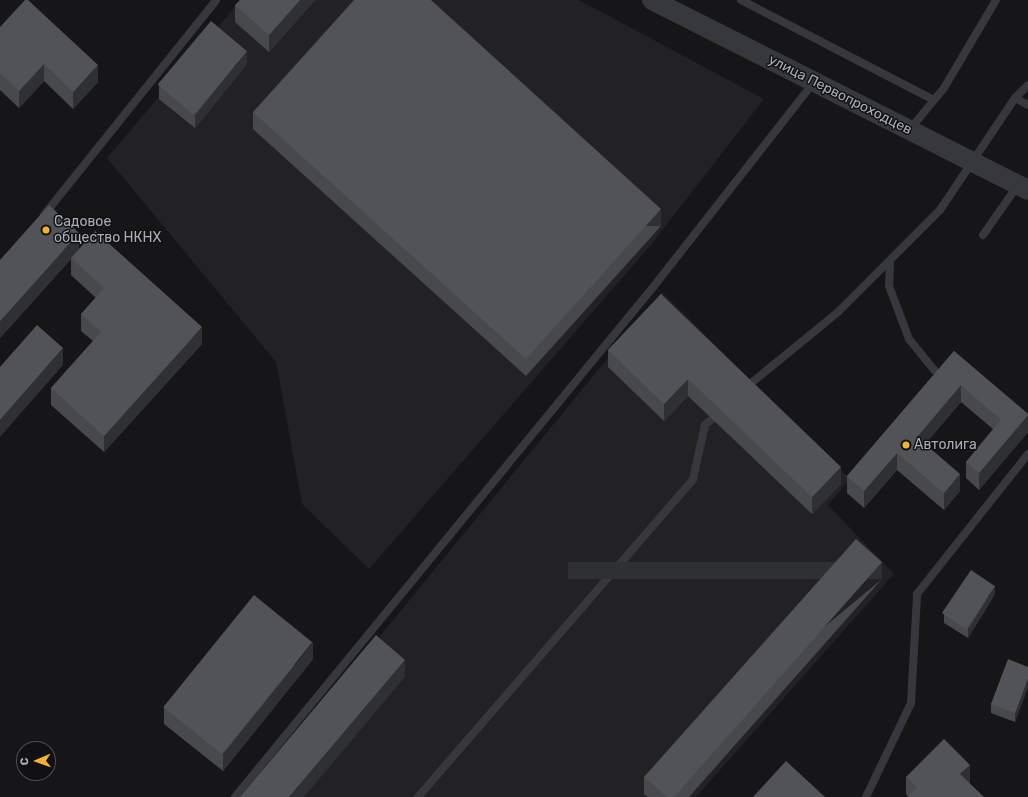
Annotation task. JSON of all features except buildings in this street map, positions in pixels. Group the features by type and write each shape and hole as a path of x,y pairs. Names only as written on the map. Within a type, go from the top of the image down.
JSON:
{"street":[{"name":"улица Первопроходцев","path":"652,0 1023,188"}],"lane":[{"path":"39,220 216,0"},
{"path":"741,0 934,100"},
{"path":"910,130 934,100 996,0"},
{"path":"235,797 648,293 815,82"},
{"path":"738,395 838,312 890,262 940,210 971,161 1015,98 1028,85"},
{"path":"1015,98 1028,105"},
{"path":"983,235 1023,188"},
{"path":"890,262 889,286 909,339 934,370"},
{"path":"418,797 693,479 705,425 728,404"},
{"path":"866,797 911,703 917,594 1028,454"}],"shaded area":[{"path":"241,0 579,0 764,99 650,246 369,569 302,504 276,362 107,158"},
{"path":"662,292 850,479 828,505 894,574 696,797 248,797"}],"place":[{"name":"Садовое общество НКНХ","path":"46,230"},
{"name":"Автолига","path":"906,445"}]}
